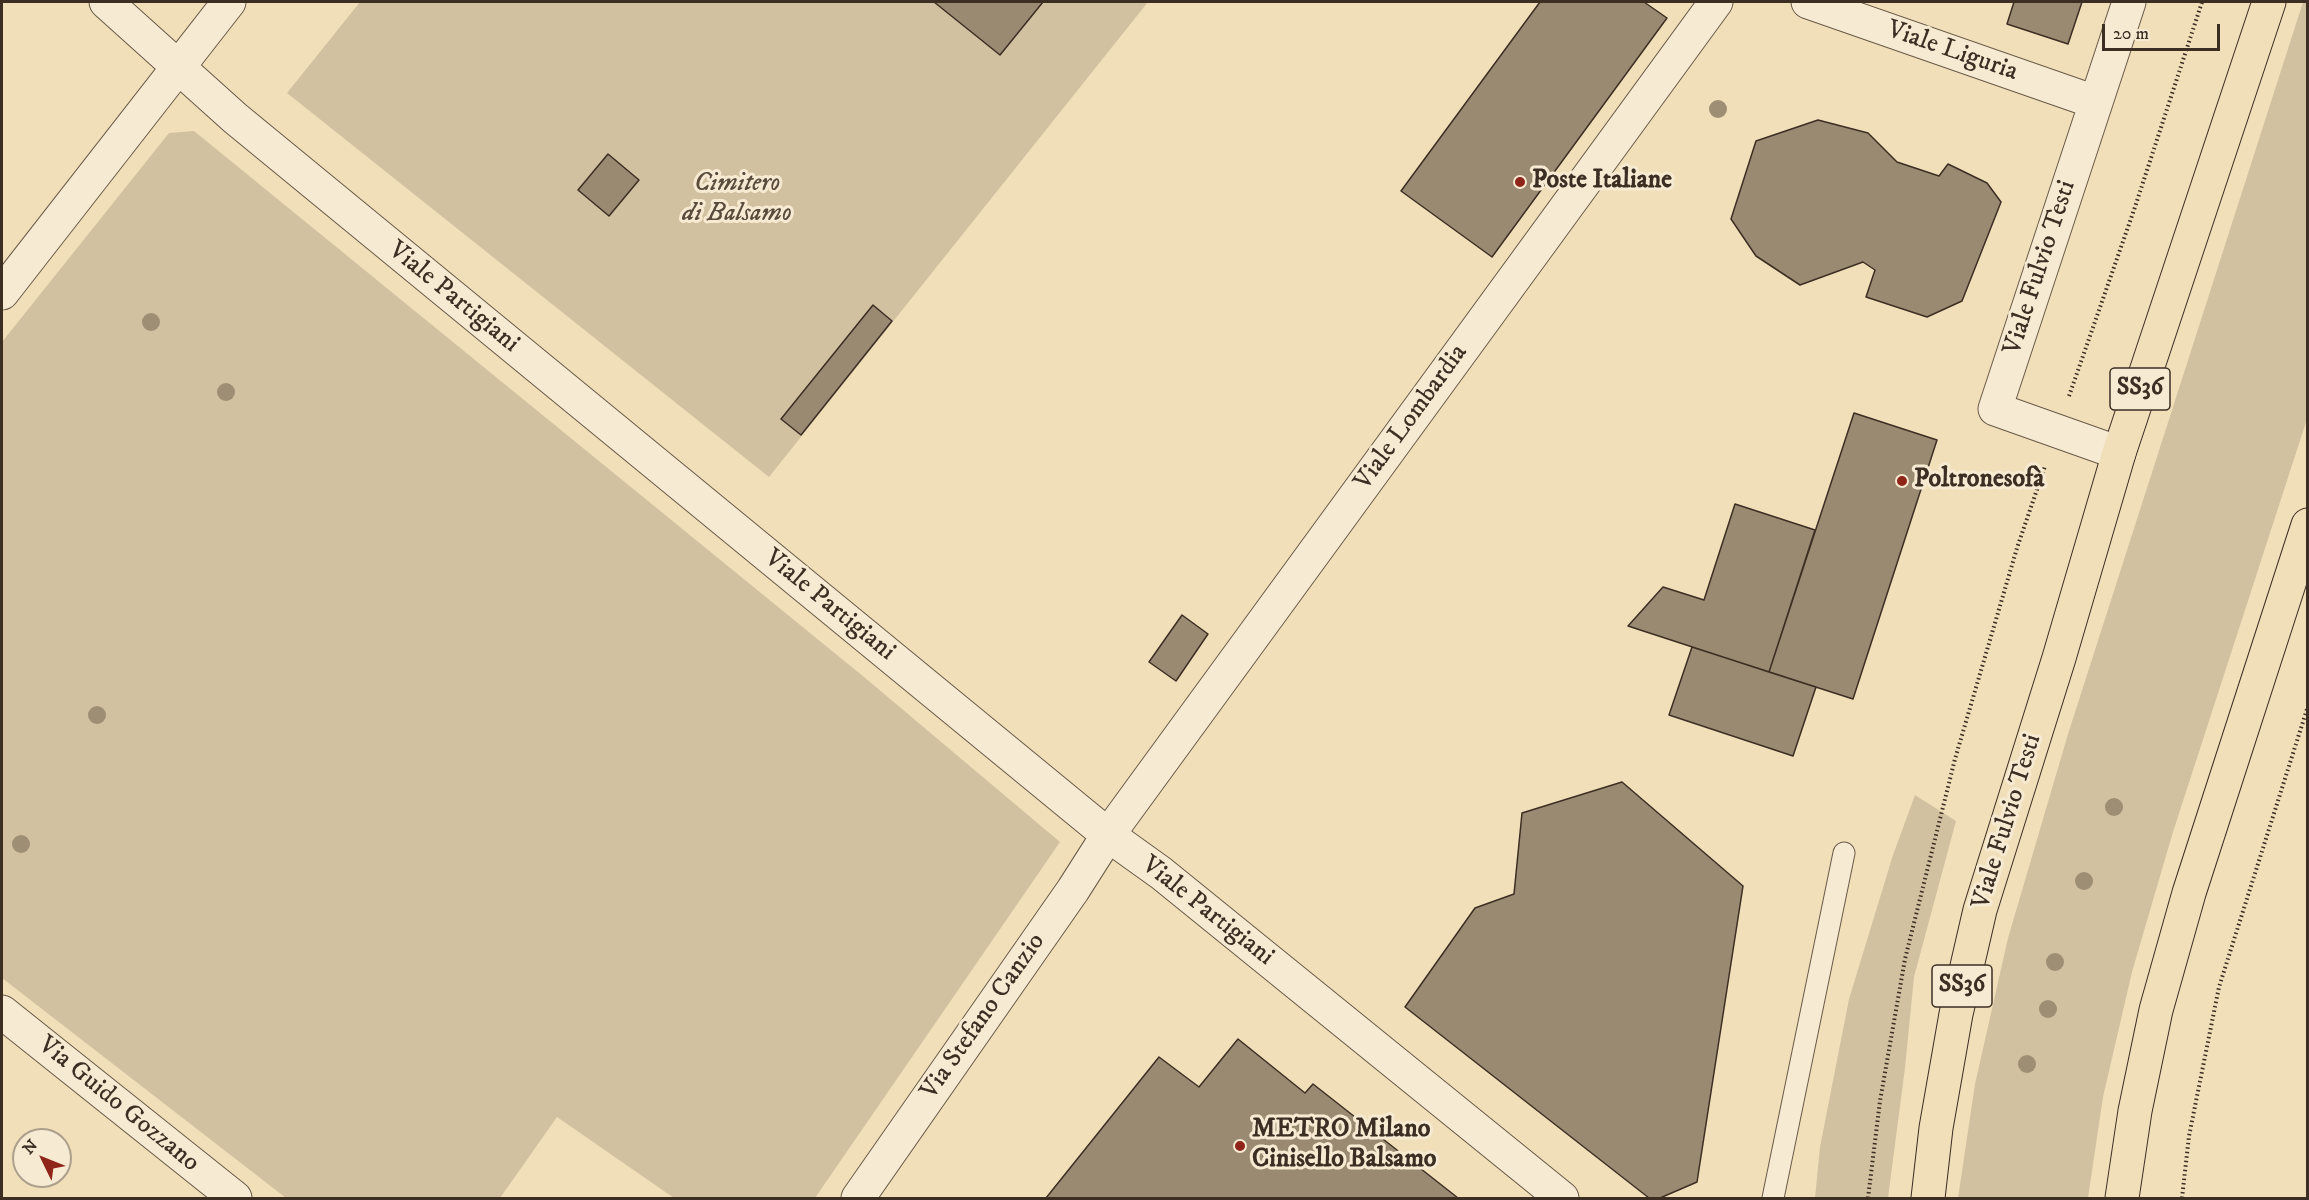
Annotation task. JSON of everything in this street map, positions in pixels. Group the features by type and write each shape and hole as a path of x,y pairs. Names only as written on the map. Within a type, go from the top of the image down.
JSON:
{"highway":[{"name":"Viale Fulvio Testi","path":"1928,1198 1936,1128 1956,1014 1980,910 2060,658 2119,453 2269,2"},
{"path":"2122,1198 2135,1111 2156,1010 2189,893 2307,525"}],"street":[{"name":"Viale Partigiani","path":"106,2 235,118 1108,835 1161,873 1562,1198"},
{"path":"2,293 229,2"},
{"name":"Viale Lombardia","path":"1108,835 1716,2"},
{"name":"Viale Liguria","path":"1808,2 2095,102"},
{"name":"Viale Fulvio Testi","path":"2119,453 1995,409 2129,2"},
{"name":"Via Stefano Canzio","path":"858,1198 1108,835"},
{"name":"Via Guido Gozzano","path":"2,1012 235,1198"}],"lane":[{"path":"1773,1198 1844,853"}],"path":[{"path":"1868,1198 1880,1101 1905,958 1955,759 2017,549 2135,207 2202,2"},
{"path":"2182,1198 2188,1136 2219,987 2307,706"}],"green space":[{"name":"Cimitero di Balsamo","path":"360,2 1148,2 769,477 287,93"},
{"path":"2303,2 2308,2 2307,419 2173,832 2132,972 2103,1097 2088,1198 1958,1198 1975,1084 2008,938 2068,734"},
{"path":"194,131 864,677 1060,842 815,1198 674,1198 557,1117 500,1198 286,1198 2,978 2,342 169,133"},
{"path":"1915,795 1956,821 1914,977 1888,1198 1815,1198 1820,1147 1849,999 1893,855"}],"building":[{"path":"934,2 1043,2 1000,55"},
{"path":"1540,2 1644,2 1667,18 1492,257 1401,191"},
{"path":"2014,2 2082,2 2068,44 2007,24"},
{"path":"1818,120 1868,133 1897,162 1939,176 1948,164 1987,183 2001,202 1962,301 1927,317 1866,297 1875,270 1863,262 1800,285 1756,256 1731,219 1756,141"},
{"path":"608,154 639,180 609,216 578,190"},
{"path":"873,305 892,321 801,435 781,419"},
{"path":"1854,413 1937,440 1853,699 1769,672"},
{"path":"1735,504 1815,530 1769,672 1628,626 1663,587 1704,600"},
{"path":"1182,615 1208,634 1176,681 1149,662"},
{"path":"1692,647 1816,687 1793,756 1669,715"},
{"path":"1622,782 1743,886 1697,1182 1660,1198 1649,1198 1405,1007 1475,908 1514,894 1522,813"},
{"name":"METRO Milano Cinisello Balsamo","path":"1238,1039 1305,1093 1313,1084 1458,1198 1046,1198 1159,1057 1199,1087"}],"place":[{"name":"Poste Italiane","path":"1520,182"},
{"name":"Poltronesofà","path":"1902,481"},
{"name":"METRO Milano Cinisello Balsamo","path":"1240,1146"}]}
